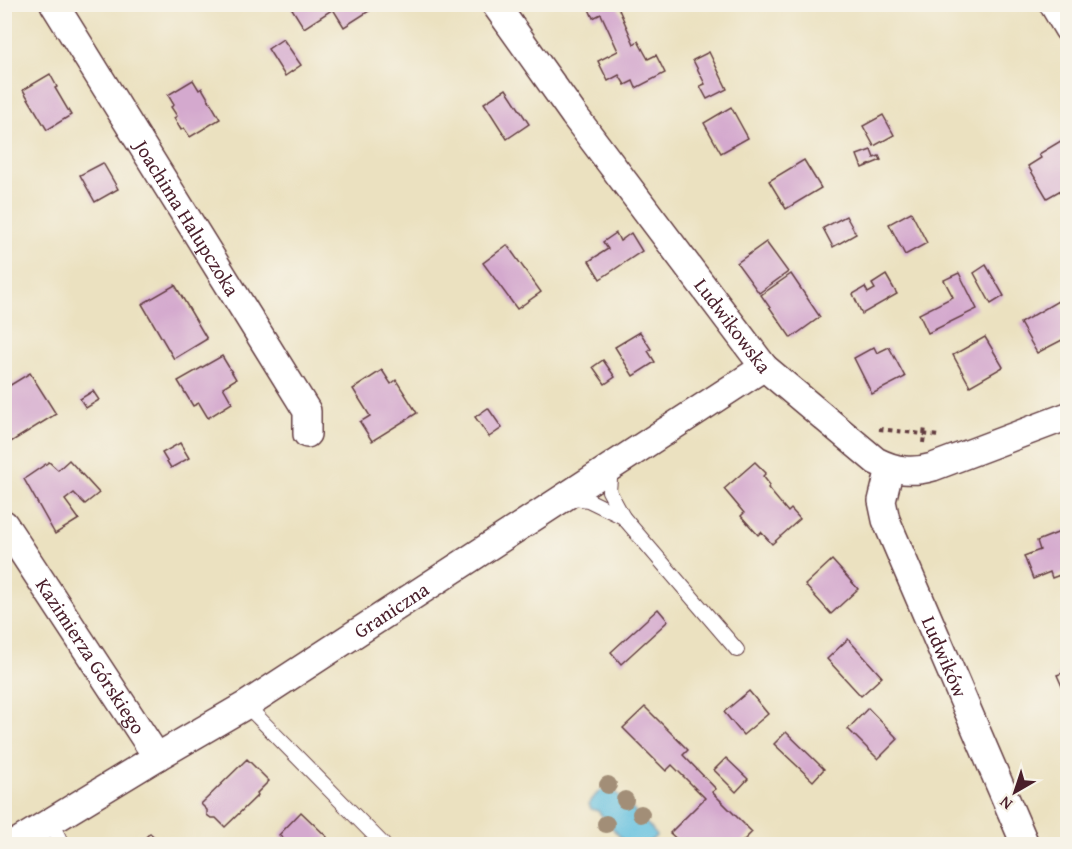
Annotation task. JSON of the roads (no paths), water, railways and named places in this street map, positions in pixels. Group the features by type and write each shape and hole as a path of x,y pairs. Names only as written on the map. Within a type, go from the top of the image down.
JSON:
{"street":[{"name":"Joachima Halupczoka","path":"54,4 307,411 307,434"},
{"name":"Ludwikowska","path":"495,4 574,115 764,367 861,449 890,468 917,471 1068,416"},
{"path":"1053,4 1068,29"},
{"name":"Graniczna","path":"14,844 57,833 157,757 246,705 764,367"},
{"name":"Ludwików","path":"890,468 882,501 886,520 1025,844"},
{"name":"Kazimierza Górskiego","path":"4,524 157,757"}],"lane":[{"path":"611,467 609,491 623,517 737,650"},
{"path":"565,497 588,500 623,517"},
{"path":"246,705 383,844"}],"water":[{"path":"607,788 616,793 652,829 656,836 647,844 626,844 598,811 591,809 589,804 599,792"}]}
